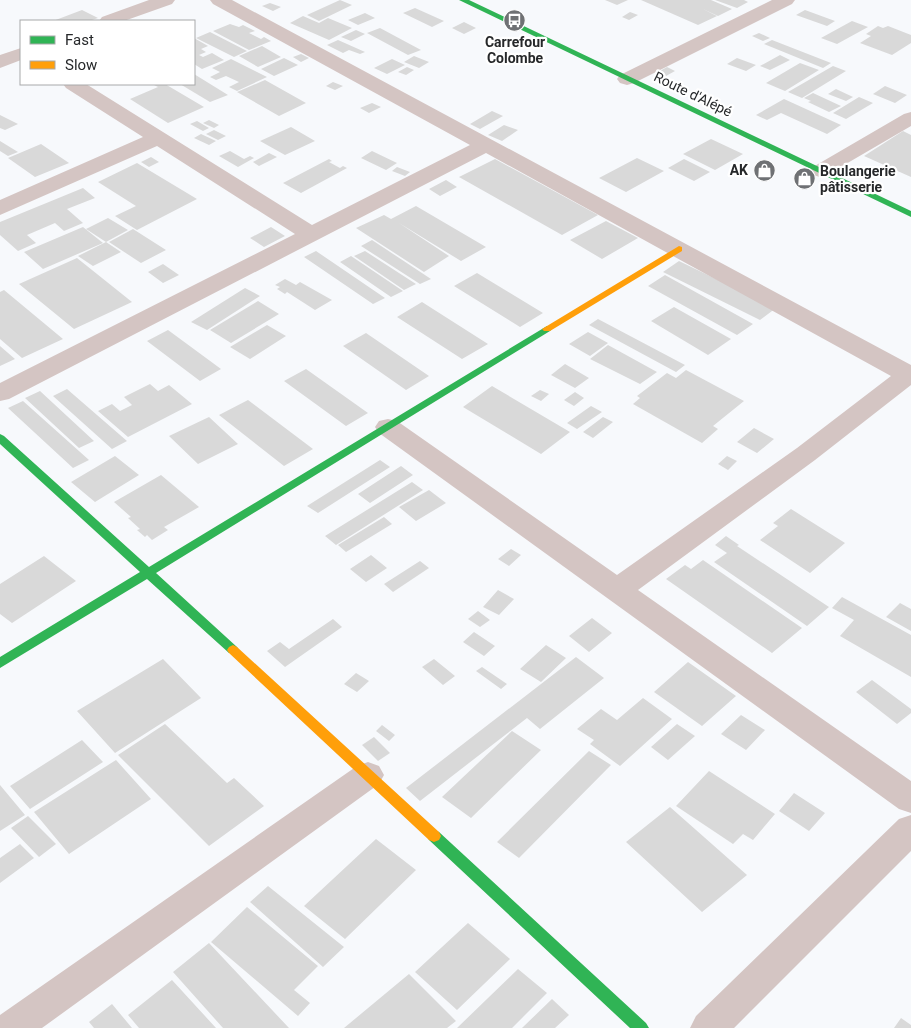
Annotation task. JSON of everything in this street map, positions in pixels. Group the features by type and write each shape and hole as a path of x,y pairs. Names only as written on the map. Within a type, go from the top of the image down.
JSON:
{"street":[{"path":"111,20 166,0"},
{"path":"219,0 910,374 806,454 618,590"},
{"path":"627,79 786,0"},
{"name":"Route d'Alépé","path":"468,1 820,172 911,214"},
{"path":"0,62 20,54"},
{"path":"75,85 312,236"},
{"path":"820,172 911,118"},
{"path":"0,208 158,138"},
{"path":"0,393 312,236 486,145"},
{"path":"0,663 148,570 388,427 679,249"},
{"path":"388,427 911,799"},
{"path":"0,438 148,570 641,1028"},
{"path":"12,1028 368,775"},
{"path":"709,1028 911,829"}],"building":[{"path":"340,0 352,5 319,21 307,15"},
{"path":"605,0 628,0 617,5"},
{"path":"641,0 711,0 732,9 718,16 703,9 717,16 698,25"},
{"path":"715,0 744,0 748,2 737,8"},
{"path":"270,3 281,7 273,11 262,6"},
{"path":"415,8 444,21 432,27 403,13"},
{"path":"82,10 98,18 92,20 56,20"},
{"path":"805,10 835,21 827,26 796,15"},
{"path":"630,12 638,15 629,20 622,17"},
{"path":"365,13 375,18 358,25 348,20"},
{"path":"303,16 319,23 328,18 352,28 329,40 290,23"},
{"path":"852,21 868,27 837,44 821,38"},
{"path":"464,22 476,28 464,34 452,28"},
{"path":"230,24 239,27 243,25 255,31 249,33 261,39 264,37 271,41 249,50 213,31"},
{"path":"878,26 883,28 888,26 911,35 911,43 892,55 860,43 871,36 866,34"},
{"path":"380,28 421,50 408,55 367,33"},
{"path":"356,30 365,34 351,41 341,37"},
{"path":"210,32 247,51 234,57 196,38"},
{"path":"759,33 770,38 763,41 752,36"},
{"path":"195,39 208,46 201,49 206,52 199,55 203,57 212,53 224,60 202,69 195,65"},
{"path":"338,40 365,52 360,54 349,50 343,53 327,45"},
{"path":"772,40 831,63 823,68 764,44"},
{"path":"262,46 281,57 258,67 239,56"},
{"path":"301,54 309,58 301,62 293,57"},
{"path":"780,55 790,60 770,70 760,66"},
{"path":"414,56 429,62 419,68 404,62"},
{"path":"284,58 298,65 274,76 261,69"},
{"path":"737,58 756,65 746,71 727,64"},
{"path":"231,59 267,77 237,91 229,87 239,82 226,76 216,80 210,77 220,72 212,68"},
{"path":"392,59 405,65 387,74 374,68"},
{"path":"800,63 819,70 785,91 766,83"},
{"path":"833,66 846,71 802,98 788,92"},
{"path":"407,67 414,70 406,75 398,72"},
{"path":"667,67 675,71 666,76 658,72"},
{"path":"195,75 228,95 210,102 182,85 195,85"},
{"path":"265,80 306,103 279,116 237,92"},
{"path":"333,82 343,86 335,90 326,86"},
{"path":"154,85 167,85 204,107 168,123 130,99 158,87"},
{"path":"885,86 907,95 895,103 873,94"},
{"path":"836,89 853,97 846,101 828,94"},
{"path":"813,93 841,106 829,112 808,102 811,101 804,98"},
{"path":"859,97 873,103 846,119 833,113"},
{"path":"784,99 841,125 827,134 781,113 767,120 756,115"},
{"path":"372,103 381,107 369,113 360,108"},
{"path":"492,111 503,116 480,129 470,124"},
{"path":"0,115 18,124 5,130 0,128"},
{"path":"209,120 219,125 214,128 203,123"},
{"path":"197,121 209,128 203,131 190,124"},
{"path":"504,125 518,130 502,141 488,135"},
{"path":"291,127 315,141 285,155 260,141"},
{"path":"214,130 226,136 218,140 206,134"},
{"path":"903,131 911,135 911,177 864,156"},
{"path":"201,134 216,141 209,145 194,138"},
{"path":"711,139 743,154 715,170 683,154"},
{"path":"0,141 18,152 8,156 0,151"},
{"path":"41,144 69,163 35,177 8,158"},
{"path":"230,151 244,159 250,156 254,158 238,167 219,156"},
{"path":"372,151 397,163 386,170 361,158"},
{"path":"269,153 277,157 259,166 253,162"},
{"path":"151,157 159,162 149,167 141,162"},
{"path":"637,158 664,171 626,192 599,178"},
{"path":"329,159 332,161 329,162 340,168 343,166 347,168 301,193 283,183"},
{"path":"495,159 598,215 562,235 459,177"},
{"path":"684,159 710,172 694,181 668,168"},
{"path":"137,163 197,199 137,230 115,216 136,206 98,182"},
{"path":"397,167 410,172 405,176 392,171"},
{"path":"446,180 457,187 440,196 429,189"},
{"path":"83,188 95,198 67,209 83,223 64,231 55,223 27,235 36,243 18,251 0,235 0,222"},
{"path":"416,206 486,247 461,261 399,223 449,256 424,272 356,228 384,215 391,219"},
{"path":"108,218 128,230 106,242 86,229"},
{"path":"606,221 638,238 602,259 570,240"},
{"path":"83,227 103,243 43,269 24,252"},
{"path":"271,227 285,236 264,247 250,238"},
{"path":"133,229 166,250 141,263 109,242"},
{"path":"372,240 431,279 420,284 361,246"},
{"path":"106,242 121,252 93,266 78,256"},
{"path":"316,251 385,298 373,304 304,257"},
{"path":"365,251 416,284 404,290 354,256"},
{"path":"351,256 403,291 391,297 340,262"},
{"path":"77,258 132,302 74,329 19,284"},
{"path":"679,261 776,308 760,320 663,272"},
{"path":"163,264 179,275 163,283 148,272"},
{"path":"477,273 543,313 520,327 454,286"},
{"path":"665,275 753,324 737,335 648,286"},
{"path":"285,279 296,285 300,282 332,300 315,310 287,292 285,294 277,289 280,287 275,285"},
{"path":"245,288 260,296 207,330 191,322"},
{"path":"4,290 63,339 22,358 0,339 0,292"},
{"path":"258,301 279,314 231,343 210,330"},
{"path":"422,302 488,344 462,359 397,317"},
{"path":"674,307 731,339 708,355 651,321"},
{"path":"598,319 685,365 676,372 589,325"},
{"path":"267,325 286,336 250,359 230,347"},
{"path":"168,330 221,369 200,381 147,341"},
{"path":"588,332 608,343 590,356 569,344"},
{"path":"366,333 429,376 406,390 343,346"},
{"path":"608,345 657,372 640,384 590,359"},
{"path":"0,346 15,359 0,366"},
{"path":"565,364 589,378 575,388 551,375"},
{"path":"306,369 368,413 346,426 284,381"},
{"path":"686,370 744,401 713,426 718,429 702,443 633,404 640,398 637,396 667,373 676,378"},
{"path":"150,384 158,391 169,385 192,404 128,437 98,411 112,404 120,411 132,405 124,397"},
{"path":"492,386 570,432 541,454 463,407"},
{"path":"67,389 127,441 112,449 53,396"},
{"path":"540,390 549,394 541,401 531,396"},
{"path":"40,391 94,441 79,448 25,398"},
{"path":"575,392 584,398 574,406 564,400"},
{"path":"248,400 313,449 284,466 219,415"},
{"path":"23,401 89,460 73,468 8,408"},
{"path":"591,406 602,412 577,429 567,423"},
{"path":"209,417 238,444 198,464 169,436"},
{"path":"603,417 613,422 593,438 583,432"},
{"path":"754,428 774,439 757,453 737,442"},
{"path":"115,456 139,475 95,502 71,482"},
{"path":"727,456 737,461 728,470 718,464"},
{"path":"380,460 390,467 318,513 307,506"},
{"path":"401,466 413,475 370,503 358,494"},
{"path":"161,475 199,507 164,527 168,530 152,540 137,530 140,529 128,518 131,517 114,502"},
{"path":"412,482 423,490 336,545 325,536"},
{"path":"429,490 446,503 416,521 399,507"},
{"path":"791,509 845,543 810,573 760,540 778,526 773,523"},
{"path":"384,517 392,524 346,552 338,545"},
{"path":"726,536 739,545 737,546 829,607 807,626 714,562 727,553 715,545"},
{"path":"511,549 521,555 509,566 498,559"},
{"path":"371,555 387,568 366,582 350,569"},
{"path":"44,556 76,581 12,623 0,614 0,584"},
{"path":"703,560 802,628 772,653 666,579 685,565 691,569"},
{"path":"420,561 429,568 393,592 384,584"},
{"path":"498,590 514,599 499,615 483,607"},
{"path":"842,597 911,635 911,677 840,636 854,620 832,608"},
{"path":"900,603 911,609 911,631 886,617"},
{"path":"478,611 490,620 480,627 468,619"},
{"path":"592,618 612,633 589,652 569,636"},
{"path":"333,619 342,627 285,667 267,651 280,642 289,649"},
{"path":"474,632 495,646 484,656 463,642"},
{"path":"546,645 566,658 541,682 520,669"},
{"path":"576,657 604,678 540,729 527,718 420,801 406,788"},
{"path":"163,659 201,698 115,753 77,711"},
{"path":"434,659 455,676 443,685 422,667"},
{"path":"688,662 736,696 702,726 654,692"},
{"path":"482,667 507,684 501,689 476,671"},
{"path":"356,673 369,681 357,692 344,684"},
{"path":"872,680 911,709 911,713 897,724 856,692"},
{"path":"643,698 672,719 620,766 590,744 594,740 577,729 601,709 617,720"},
{"path":"741,715 765,730 746,750 721,734"},
{"path":"165,724 227,783 234,778 264,806 209,846 118,755"},
{"path":"677,724 695,736 668,760 651,747"},
{"path":"382,725 395,735 389,741 376,731"},
{"path":"512,731 541,750 471,818 442,797"},
{"path":"374,737 390,753 378,761 362,745"},
{"path":"82,740 103,762 30,809 10,786"},
{"path":"589,751 611,765 519,858 497,842"},
{"path":"116,760 151,799 69,854 34,812"},
{"path":"709,771 775,814 753,840 743,834 733,844 676,806"},
{"path":"0,785 25,815 0,831"},
{"path":"794,793 825,813 809,831 779,811"},
{"path":"670,807 747,875 702,912 626,842"},
{"path":"28,816 56,844 39,857 11,828"},
{"path":"376,839 416,870 345,939 304,906"},
{"path":"20,844 34,858 0,883 0,858"},
{"path":"268,886 344,947 323,967 250,902"},
{"path":"247,907 318,966 294,990 310,1003 298,1016 211,942"},
{"path":"468,923 510,959 457,1010 415,972"},
{"path":"209,943 289,1028 223,1028 173,972"},
{"path":"518,969 547,993 512,1028 457,1028"},
{"path":"409,974 456,1021 447,1028 344,1028"},
{"path":"172,980 216,1028 139,1028 128,1015"},
{"path":"552,999 569,1015 555,1028 522,1028"},
{"path":"112,1004 132,1028 94,1028 89,1022"},
{"path":"901,1018 911,1025 911,1028 894,1028"}],"traffic: fast":[{"path":"463,0 911,214"},
{"path":"0,663 547,329"},
{"path":"0,438 233,650"},
{"path":"434,836 641,1028"}],"traffic: slow":[{"path":"547,329 679,249"},
{"path":"233,650 434,836"}],"place":[{"name":"Carrefour Colombe","path":"515,20"},
{"name":"AK","path":"764,170"},
{"name":"Boulangerie pâtisserie","path":"804,179"}]}
